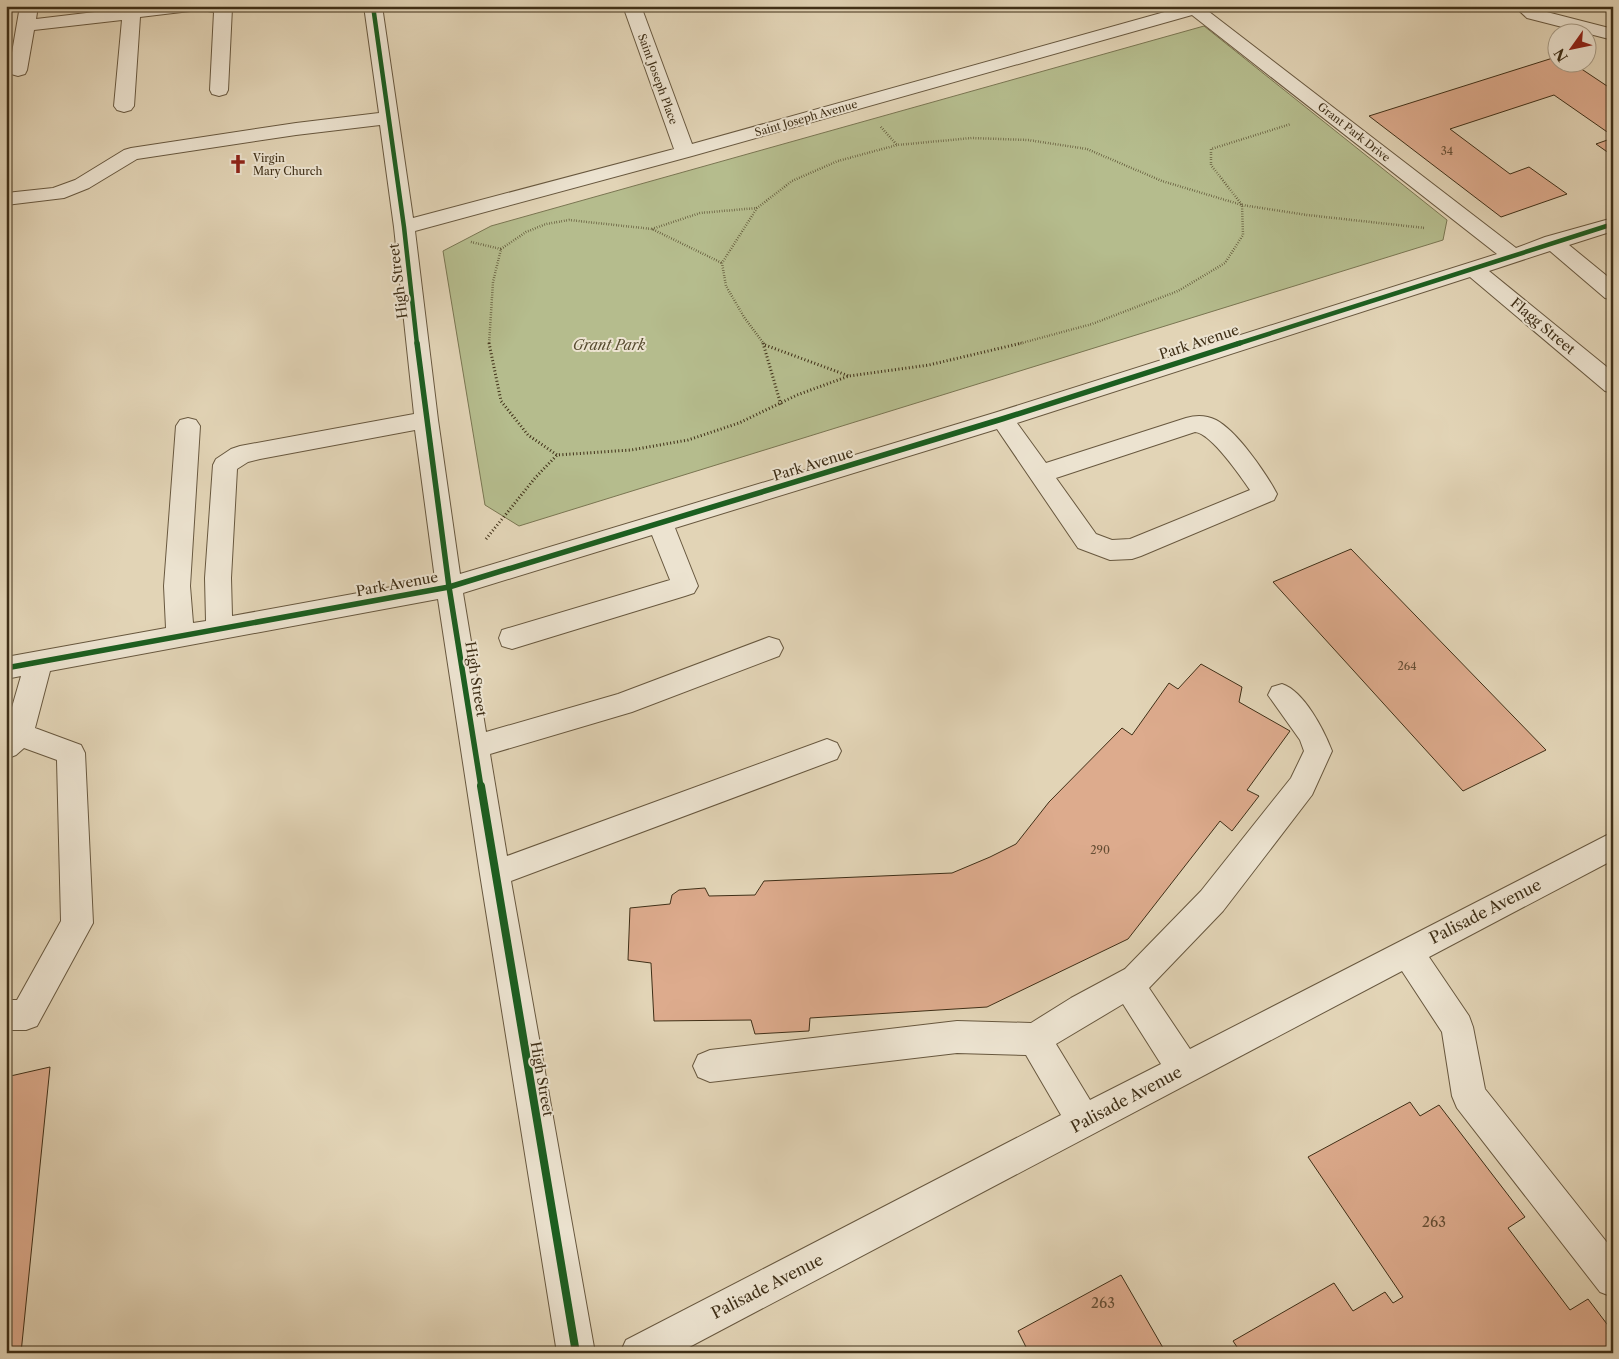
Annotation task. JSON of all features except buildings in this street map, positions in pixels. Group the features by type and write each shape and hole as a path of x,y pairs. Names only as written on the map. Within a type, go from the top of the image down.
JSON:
{"street":[{"path":"18,70 29,6"},
{"path":"26,26 190,6"},
{"path":"208,6 223,8 219,90"},
{"name":"High Street","path":"373,6 404,227 426,420 449,587 495,874 576,1353"},
{"name":"Saint Joseph Place","path":"632,6 685,152"},
{"path":"1523,6 1533,14 1609,32"},
{"name":"Saint Joseph Avenue","path":"404,227 685,152 1201,8"},
{"name":"Grant Park Drive","path":"1201,8 1328,112 1512,255"},
{"path":"124,106 131,14"},
{"path":"6,199 57,194 82,184 131,154 296,129 389,118"},
{"name":"Park Avenue","path":"6,668 449,587 1002,419 1613,224"},
{"path":"1552,242 1613,293"},
{"name":"Flagg Street","path":"1473,268 1613,384"},
{"path":"1002,419 1039,474 1087,541 1110,550 1132,548 1265,494 1258,480 1246,466 1211,428 1201,424 1194,424 1039,474"},
{"path":"219,629 218,578 225,464 240,455 260,450 426,420"},
{"path":"180,636 177,586 188,426"},
{"path":"512,638 685,586 661,524"},
{"path":"474,747 622,704 769,648"},
{"path":"6,1016 26,1015 77,923 71,753 13,740 39,662"},
{"path":"710,1066 957,1037 1035,1039 1082,1009 1136,980 1212,901 1302,786 1318,750 1312,735 1282,695"},
{"path":"495,874 827,751"},
{"name":"Palisade Avenue","path":"639,1353 1613,845"},
{"path":"1407,952 1457,1028 1469,1096 1613,1279"},
{"path":"1128,984 1183,1068"},
{"path":"1035,1039 1084,1122"}],"path":[{"path":"722,263 652,229 570,220 546,224 532,229 501,249 493,282 488,339 501,401 528,434 558,455 631,450 688,440 739,423 797,396 849,376 929,365 985,353 1092,324 1178,291 1225,263 1243,235 1242,205 1211,165 1210,149 1328,112"},
{"path":"781,405 764,345 744,317 726,286 722,263 757,208 792,181 838,160 897,145 972,138 1028,140 1086,150 1162,181 1242,205 1307,216 1415,228 1474,226"},
{"path":"652,229 700,213 757,208"},
{"path":"462,240 501,249"},
{"path":"764,345 849,376"},
{"path":"486,540 535,478 558,455"}],"green space":[{"name":"Grant Park","path":"1204,26 1447,220 1443,240 519,526 485,505 443,251 491,226"}],"cycle path":[{"path":"373,6 404,227 426,420 449,587 495,874 576,1353"},
{"path":"6,668 449,587 1002,419 1613,224"}],"place":[{"name":"Virgin Mary Church","path":"238,164"}]}
